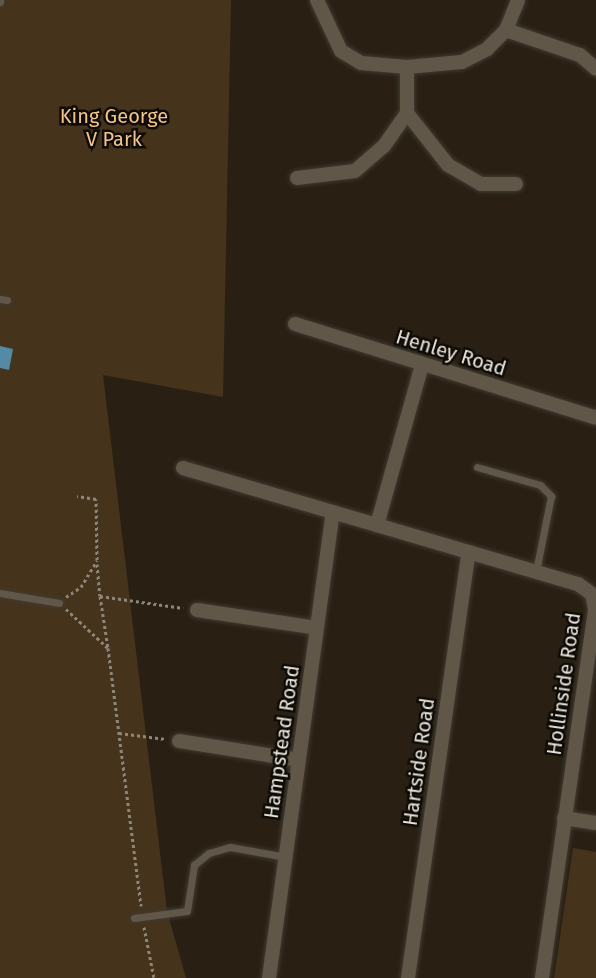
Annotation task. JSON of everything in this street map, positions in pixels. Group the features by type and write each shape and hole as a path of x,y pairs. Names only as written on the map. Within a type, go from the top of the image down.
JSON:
{"street":[{"path":"317,0 341,51 361,63 407,67 462,62 487,50 506,30 518,0"},
{"path":"506,30 580,55 596,69"},
{"path":"297,178 355,171 384,146 407,113 407,67"},
{"path":"407,113 448,165 481,184 516,184"},
{"name":"Henley Road","path":"295,324 596,418"},
{"path":"377,525 422,365"},
{"name":"Hollinside Road","path":"183,468 584,586 595,605 542,978"},
{"name":"Hampstead Road","path":"269,978 333,512"},
{"name":"Hartside Road","path":"408,978 469,552"},
{"path":"197,610 317,628"},
{"path":"179,741 299,760"},
{"path":"564,818 596,823"}],"lane":[{"path":"477,467 540,485 550,496 536,571"},
{"path":"0,593 58,603"},
{"path":"134,918 187,911 194,865 209,853 230,848 286,857"}],"path":[{"path":"77,496 96,499 100,596 142,917 154,978"},
{"path":"97,560 81,587 58,603 108,648"},
{"path":"100,596 197,610"},
{"path":"119,733 179,741"}],"green space":[{"name":"King George V Park","path":"0,0 231,0 223,397 103,375 167,911 186,978 0,978"},
{"path":"573,848 596,852 596,978 554,978"}],"building":[{"path":"0,346 13,349 9,370 0,368"}]}
